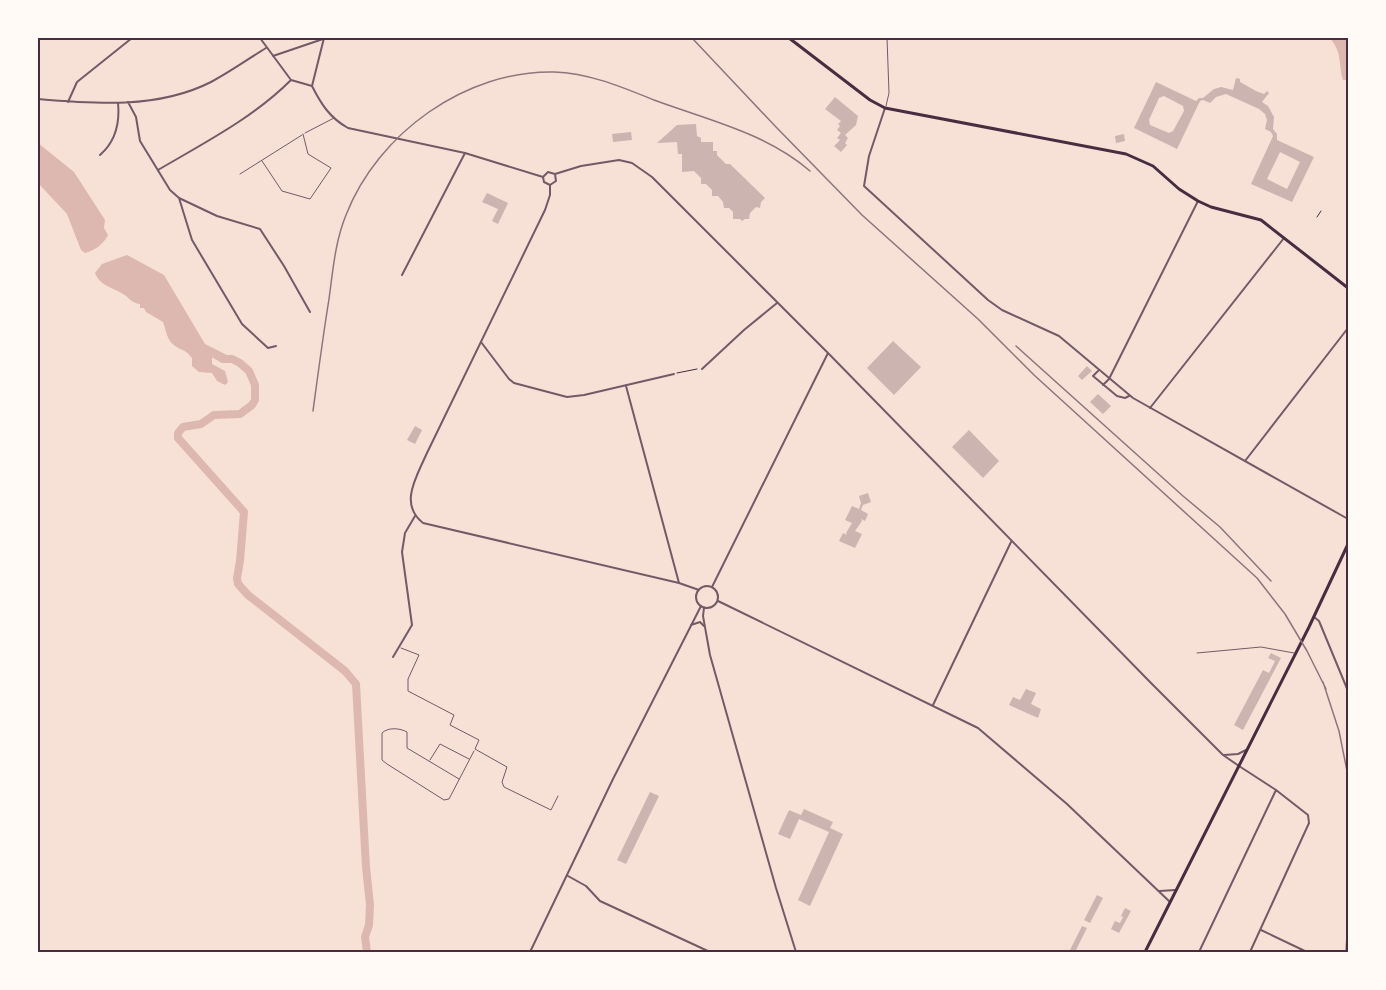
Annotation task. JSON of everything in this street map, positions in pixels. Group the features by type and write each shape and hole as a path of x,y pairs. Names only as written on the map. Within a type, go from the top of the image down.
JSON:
{"main road":[{"path":"789,38 857,91 885,108 1126,154 1153,166 1179,189 1198,201 1211,207 1261,220 1348,288"},
{"path":"1145,952 1314,617 1348,544"}],"street":[{"path":"68,102 77,82 132,38"},
{"path":"260,38 291,80 312,86"},
{"path":"273,56 323,38"},
{"path":"323,38 312,86 322,104 334,118 348,128 465,153 543,177 546,184 550,185"},
{"path":"38,99 118,103 165,98 210,82 266,48"},
{"path":"159,171 250,114 291,80"},
{"path":"128,102 136,117 140,141 170,190 179,198 217,216 260,229 310,312"},
{"path":"100,155 114,138 118,125 118,103"},
{"path":"885,108 869,156 864,186 988,300 1002,310 1059,336 1129,396 1348,519"},
{"path":"402,275 465,153"},
{"path":"543,177 548,172 555,174 612,160 626,161 641,168 677,201 828,353 1011,542 1223,755 1276,790 1308,815 1310,822 1250,952"},
{"path":"550,185 556,181 555,174"},
{"path":"550,185 550,195 545,210 426,455 411,493 410,504 415,516 423,523 679,583 699,590"},
{"path":"179,198 192,240 242,324 268,348 276,346"},
{"path":"1103,385 1109,379 1198,201"},
{"path":"1150,408 1285,237"},
{"path":"700,369 777,303"},
{"path":"1245,461 1348,328"},
{"path":"481,342 509,379 523,387 567,397 674,374"},
{"path":"712,587 828,353"},
{"path":"1098,370 1093,376 1103,385 1121,398 1129,396"},
{"path":"625,385 679,583"},
{"path":"393,657 412,625 402,552 405,532 415,516"},
{"path":"933,706 1011,542"},
{"path":"530,952 613,779 691,625 703,607 715,605 718,600 717,590 707,586 699,590 696,596 697,602 703,607"},
{"path":"718,600 978,728 993,738 1067,804 1170,902"},
{"path":"703,607 704,627 710,655 796,952"},
{"path":"1314,617 1319,621 1348,691"},
{"path":"691,625 700,622 704,627"},
{"path":"1223,755 1238,754 1246,750"},
{"path":"1199,952 1276,790"},
{"path":"568,876 586,886 600,901 710,952"},
{"path":"1160,891 1176,890"},
{"path":"1260,930 1305,952"}],"lane":[{"path":"885,108 889,93 887,38"},
{"path":"240,174 303,134 334,118"},
{"path":"262,160 282,191 310,199 331,168 308,154 303,134"},
{"path":"1197,653 1261,646 1296,653"},
{"path":"399,647 419,655 408,679 408,691 454,715 450,725 478,740 475,749 449,799 444,800 382,760 382,732 402,729 407,732 406,748 459,779"},
{"path":"430,762 440,744 469,759"},
{"path":"475,749 507,766 502,782 504,787 551,810 558,796"}],"path":[{"path":"1317,217 1321,211"},
{"path":"674,374 700,369"}],"shaded area":[{"path":"1330,38 1348,38 1348,80 1343,80 1339,54"},
{"path":"38,143 74,172 105,220 104,228 108,235 92,251 85,253 81,250 67,214 38,183"},
{"path":"127,255 164,275 205,344 231,357 232,359 214,356 212,358 212,364 225,371 228,382 225,385 217,381 212,373 199,372 192,366 192,358 170,341 163,322 146,312 144,308 140,308 140,304 100,281 95,273 102,264"}],"building":[{"path":"1236,78 1256,91 1264,94 1267,91 1269,93 1262,102 1268,106 1274,117 1273,129 1277,134 1277,140 1314,157 1292,202 1251,184 1273,136 1265,129 1267,120 1265,114 1259,109 1226,94 1216,97 1210,103 1200,101 1177,149 1134,128 1156,82 1196,101 1214,89 1221,87 1233,90","holes":["1164,96 1183,106 1184,111 1173,131 1169,133 1150,125 1149,120 1159,98","1280,152 1300,162 1287,189 1267,179"]},
{"path":"835,97 858,116 856,125 845,135 848,138 845,143 847,145 841,152 834,146 840,140 837,138 841,133 837,130 841,121 825,109"},
{"path":"696,124 697,136 701,138 701,142 713,142 713,151 717,151 717,155 726,164 730,164 765,198 760,208 756,207 750,213 749,219 742,221 733,219 733,212 729,208 724,208 718,196 712,196 712,190 706,184 701,184 701,178 694,171 682,172 682,154 678,154 677,142 657,143 677,125"},
{"path":"631,132 632,140 613,142 612,134"},
{"path":"1124,134 1125,141 1116,143 1115,136"},
{"path":"487,193 508,203 498,224 492,221 498,209 482,202"},
{"path":"893,341 921,367 894,395 867,368"},
{"path":"1087,366 1092,371 1082,380 1078,376"},
{"path":"1098,394 1111,406 1103,414 1090,402"},
{"path":"415,426 422,430 415,444 407,440"},
{"path":"969,430 999,461 983,478 952,447"},
{"path":"868,493 871,502 863,505 861,510 868,514 865,521 861,519 855,531 862,534 855,548 839,541 843,533 847,535 852,523 845,520 852,506 859,509 861,503 859,496"},
{"path":"1271,653 1281,658 1243,730 1234,725 1263,670 1269,673 1275,661 1268,658"},
{"path":"1026,689 1036,693 1031,704 1041,709 1038,718 1009,705 1013,697 1020,700"},
{"path":"650,792 659,796 626,864 617,860"},
{"path":"804,809 833,822 830,828 843,834 810,906 798,900 829,832 799,819 790,839 778,834 789,810 801,815"},
{"path":"1097,895 1103,898 1090,923 1084,920"},
{"path":"1125,908 1131,911 1119,933 1111,929 1115,921 1120,923"},
{"path":"1082,926 1087,928 1075,952 1069,952"}],"waterway":[{"path":"211,352 223,359 232,359 249,371 255,385 255,400 240,414 214,415 201,424 183,427 178,433 178,438 244,512 238,584 248,595 345,671 356,684 370,905 369,925 365,937 367,952"}],"railway":[{"path":"692,38 862,215 978,319 1034,375 1257,578 1285,614 1326,689"},
{"path":"313,411 335,256 346,215 361,185 380,158 403,133 429,112 458,95 489,82 521,74 554,72 580,75 618,86 756,137 793,158 810,171"},
{"path":"1016,346 1220,527 1271,581"},
{"path":"1323,682 1339,731 1348,776"},
{"path":"1346,952 1348,917"}]}
